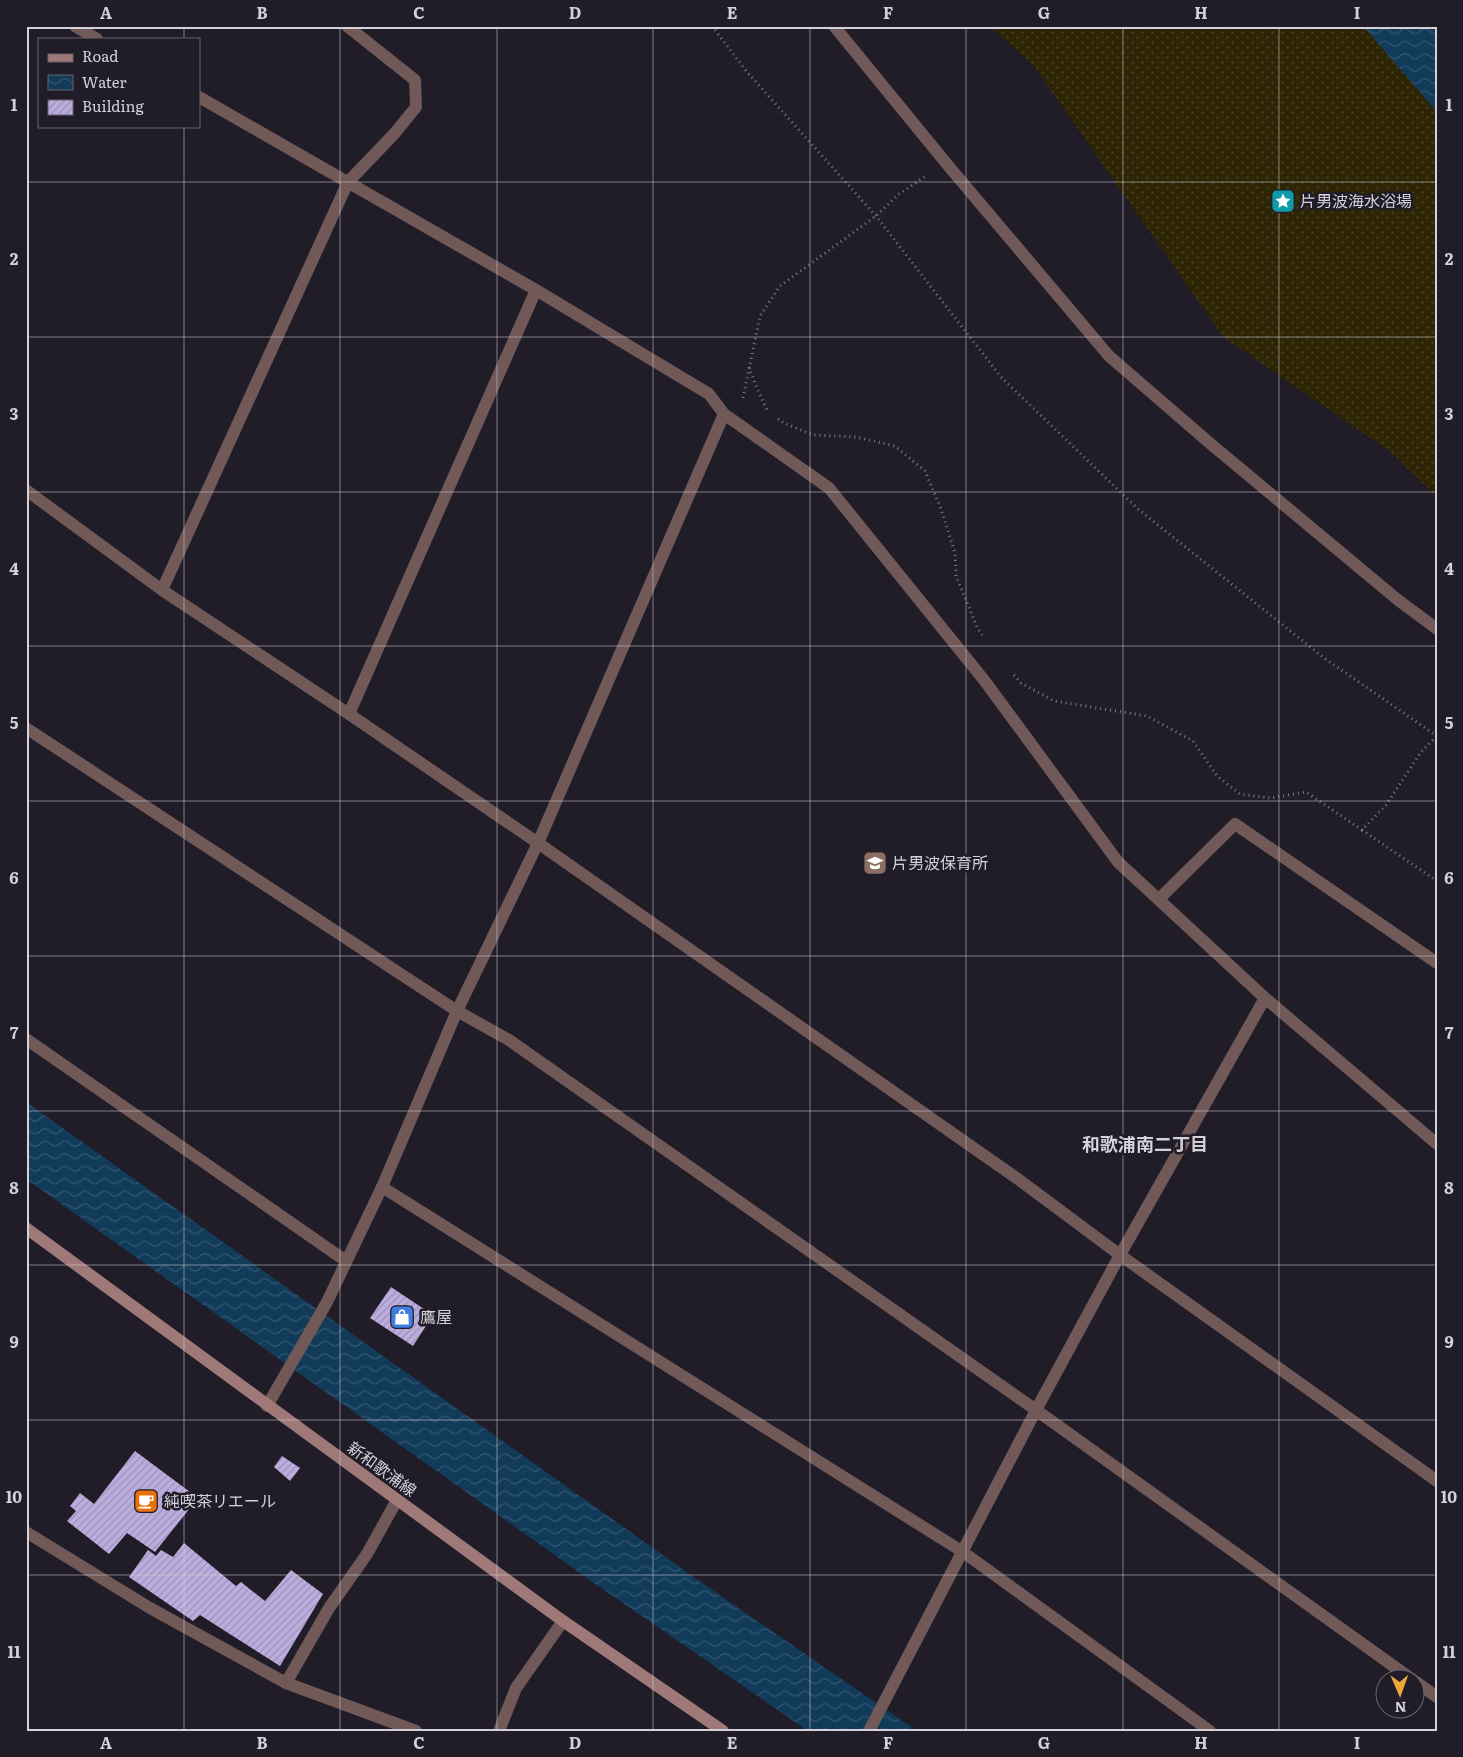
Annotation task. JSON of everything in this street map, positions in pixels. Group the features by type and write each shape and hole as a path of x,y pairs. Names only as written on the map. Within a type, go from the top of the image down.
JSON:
{"main road":[{"name":"新和歌浦線","path":"26,1228 267,1406 564,1621 723,1731"}],"street":[{"path":"75,26 95,38"},
{"path":"162,590 348,182 395,133 416,107 415,80 347,26"},
{"path":"834,26 946,163 1109,356 1212,446 1398,600 1437,629"},
{"path":"200,98 536,290 709,394 728,417 829,488 984,680 1118,862 1265,998 1437,1144"},
{"path":"349,714 536,290"},
{"path":"267,1406 327,1302 382,1187 457,1011 538,843 728,417"},
{"path":"26,490 162,590 349,714 538,843 1018,1178 1120,1255 1437,1481"},
{"path":"26,728 457,1011 509,1040 1036,1410 1399,1670"},
{"path":"1159,899 1235,824 1437,963"},
{"path":"869,1731 1036,1410 1120,1255 1265,998"},
{"path":"26,1039 346,1261"},
{"path":"382,1187 963,1552 1210,1731"},
{"path":"286,1683 329,1608 368,1554 397,1500"},
{"path":"26,1532 150,1608 286,1683 416,1731"},
{"path":"499,1731 516,1688 564,1621"},
{"path":"1426,1689 1437,1697"}],"path":[{"path":"712,26 748,72 876,216 1001,376 1138,509 1324,658 1437,736 1421,752 1386,805 1362,830"},
{"path":"728,417 743,397 760,316 780,286 796,272 876,216 899,194 946,163"},
{"path":"749,367 766,411 784,423 813,435 856,437 894,446 926,471 941,509 955,554 956,576 977,627 986,642"},
{"path":"1009,670 1021,683 1054,701 1147,716 1193,741 1217,776 1240,794 1270,798 1306,792 1437,881"}],"sand":[{"name":"片男波海水浴場","path":"989,26 1437,26 1437,497 1392,453 1224,338 1033,65"}],"water":[{"path":"1363,26 1437,26 1437,112"},
{"path":"26,1102 705,1585 917,1731 808,1731 594,1583 26,1179"}],"building":[{"name":"鷹屋","path":"391,1287 433,1315 413,1346 370,1318"},
{"name":"純喫茶リエール","path":"135,1451 198,1498 155,1552 127,1533 109,1554 67,1521 76,1511 70,1506 80,1493 94,1504"},
{"path":"282,1456 300,1468 290,1481 274,1467"},
{"path":"184,1543 236,1586 241,1582 265,1601 291,1570 323,1594 280,1666 200,1615 193,1621 129,1577 148,1550 156,1556 161,1550 173,1557"}],"place":[{"name":"片男波海水浴場","path":"1283,201"},
{"name":"片男波保育所","path":"875,863"},
{"name":"鷹屋","path":"402,1317"},
{"name":"純喫茶リエール","path":"146,1501"}],"district":[{"name":"和歌浦南二丁目","path":"1145,1145"}]}
